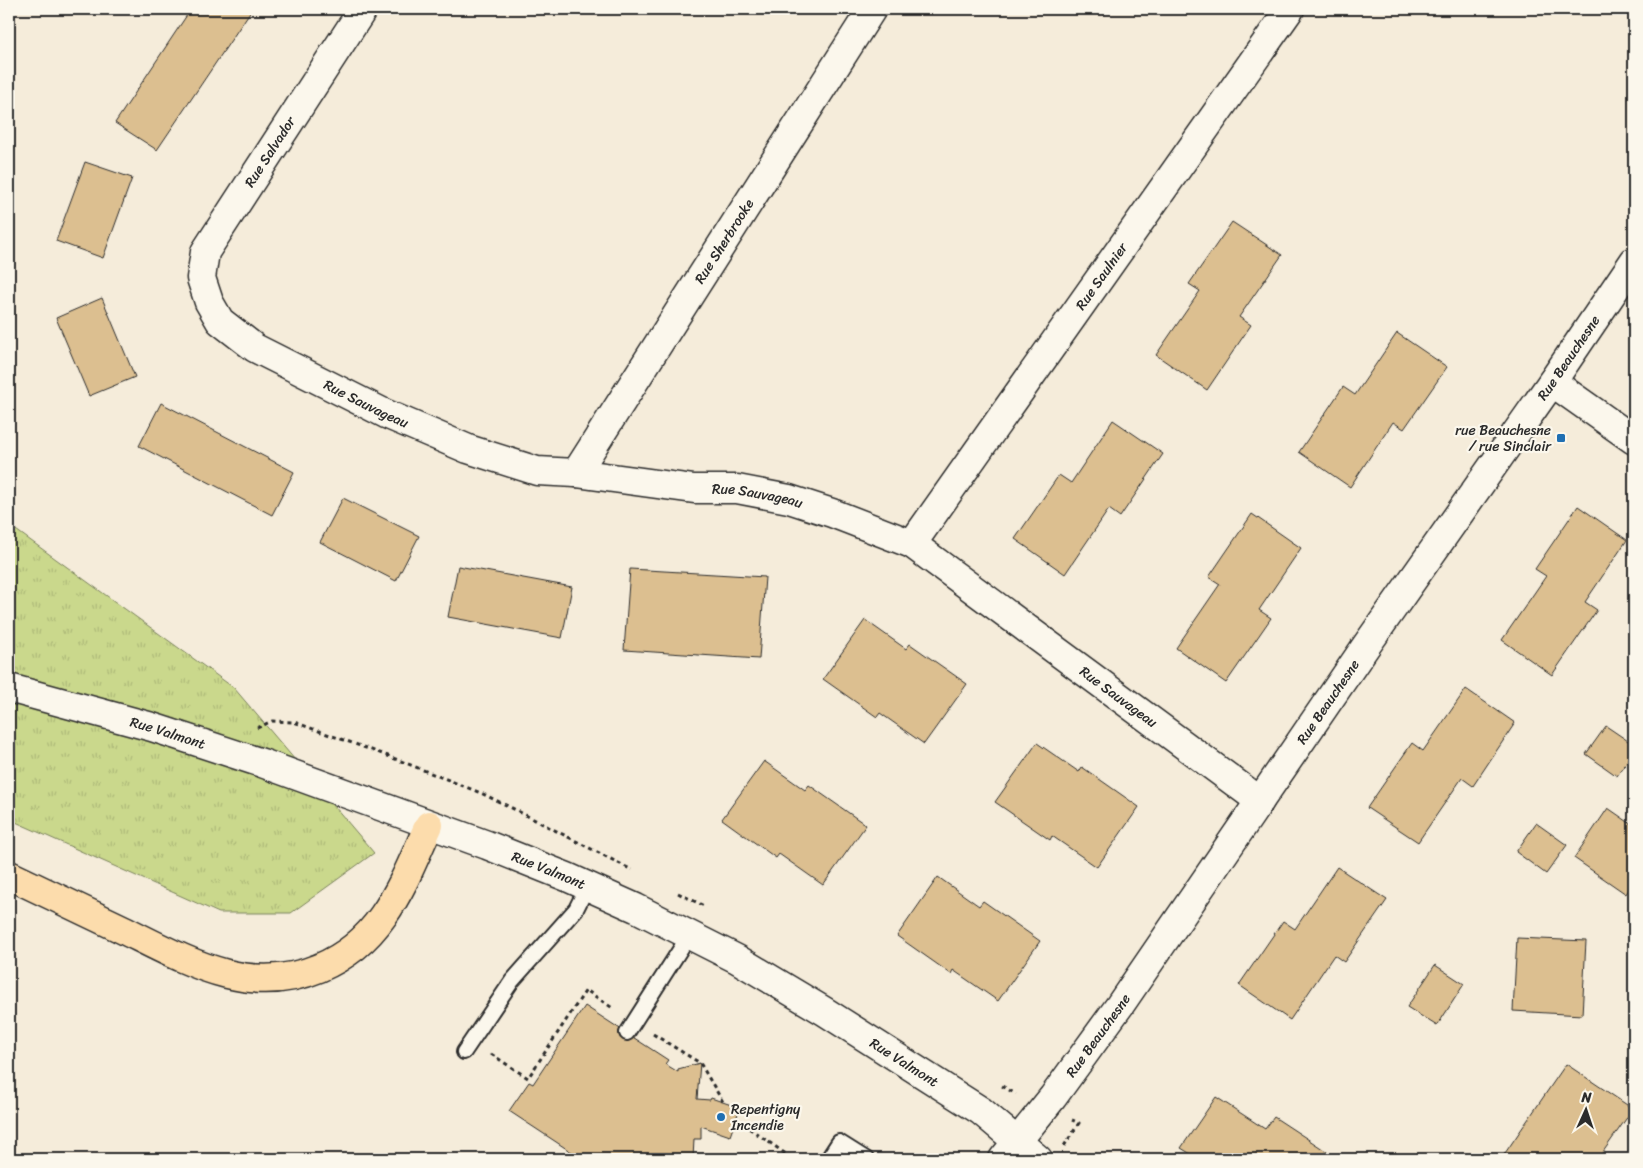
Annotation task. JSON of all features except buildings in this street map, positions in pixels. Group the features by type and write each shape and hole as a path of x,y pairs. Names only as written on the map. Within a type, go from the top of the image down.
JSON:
{"highway":[{"path":"9,875 148,942 203,966 235,977 276,980 308,973 326,965 358,945 383,917 394,899 404,882 429,825"}],"street":[{"name":"Rue Salvador","path":"209,302 201,278 205,252 363,9"},
{"name":"Rue Sherbrooke","path":"576,474 872,9"},
{"name":"Rue Saulnier","path":"912,544 1290,9"},
{"name":"Rue Beauchesne","path":"1010,1150 1053,1097 1120,1005 1366,646 1552,382 1634,260"},
{"name":"Rue Sauvageau","path":"209,302 220,322 255,348 386,414 468,449 537,471 694,489 737,489 766,494 789,499 832,513 912,544 1260,801"},
{"path":"1552,382 1634,440"},
{"name":"Rue Valmont","path":"9,688 73,704 262,763 487,845 588,887 690,934 774,980 878,1044 981,1111 1010,1150 1049,1155"}],"lane":[{"path":"464,1052 512,981 576,909 588,887"},
{"path":"630,1028 690,934"},
{"path":"828,1159 839,1142 866,1159"}],"path":[{"path":"507,1065 528,1078 586,990 630,1028"},
{"path":"677,1050 700,1063 723,1102"},
{"path":"736,1119 793,1159"},
{"path":"1049,1155 1079,1123"}],"green space":[{"path":"9,525 234,688 374,853 291,913 219,913 9,819"}],"place":[{"name":"rue Beauchesne / rue Sinclair","path":"1561,438"},
{"name":"Repentigny Incendie","path":"721,1117"}]}
